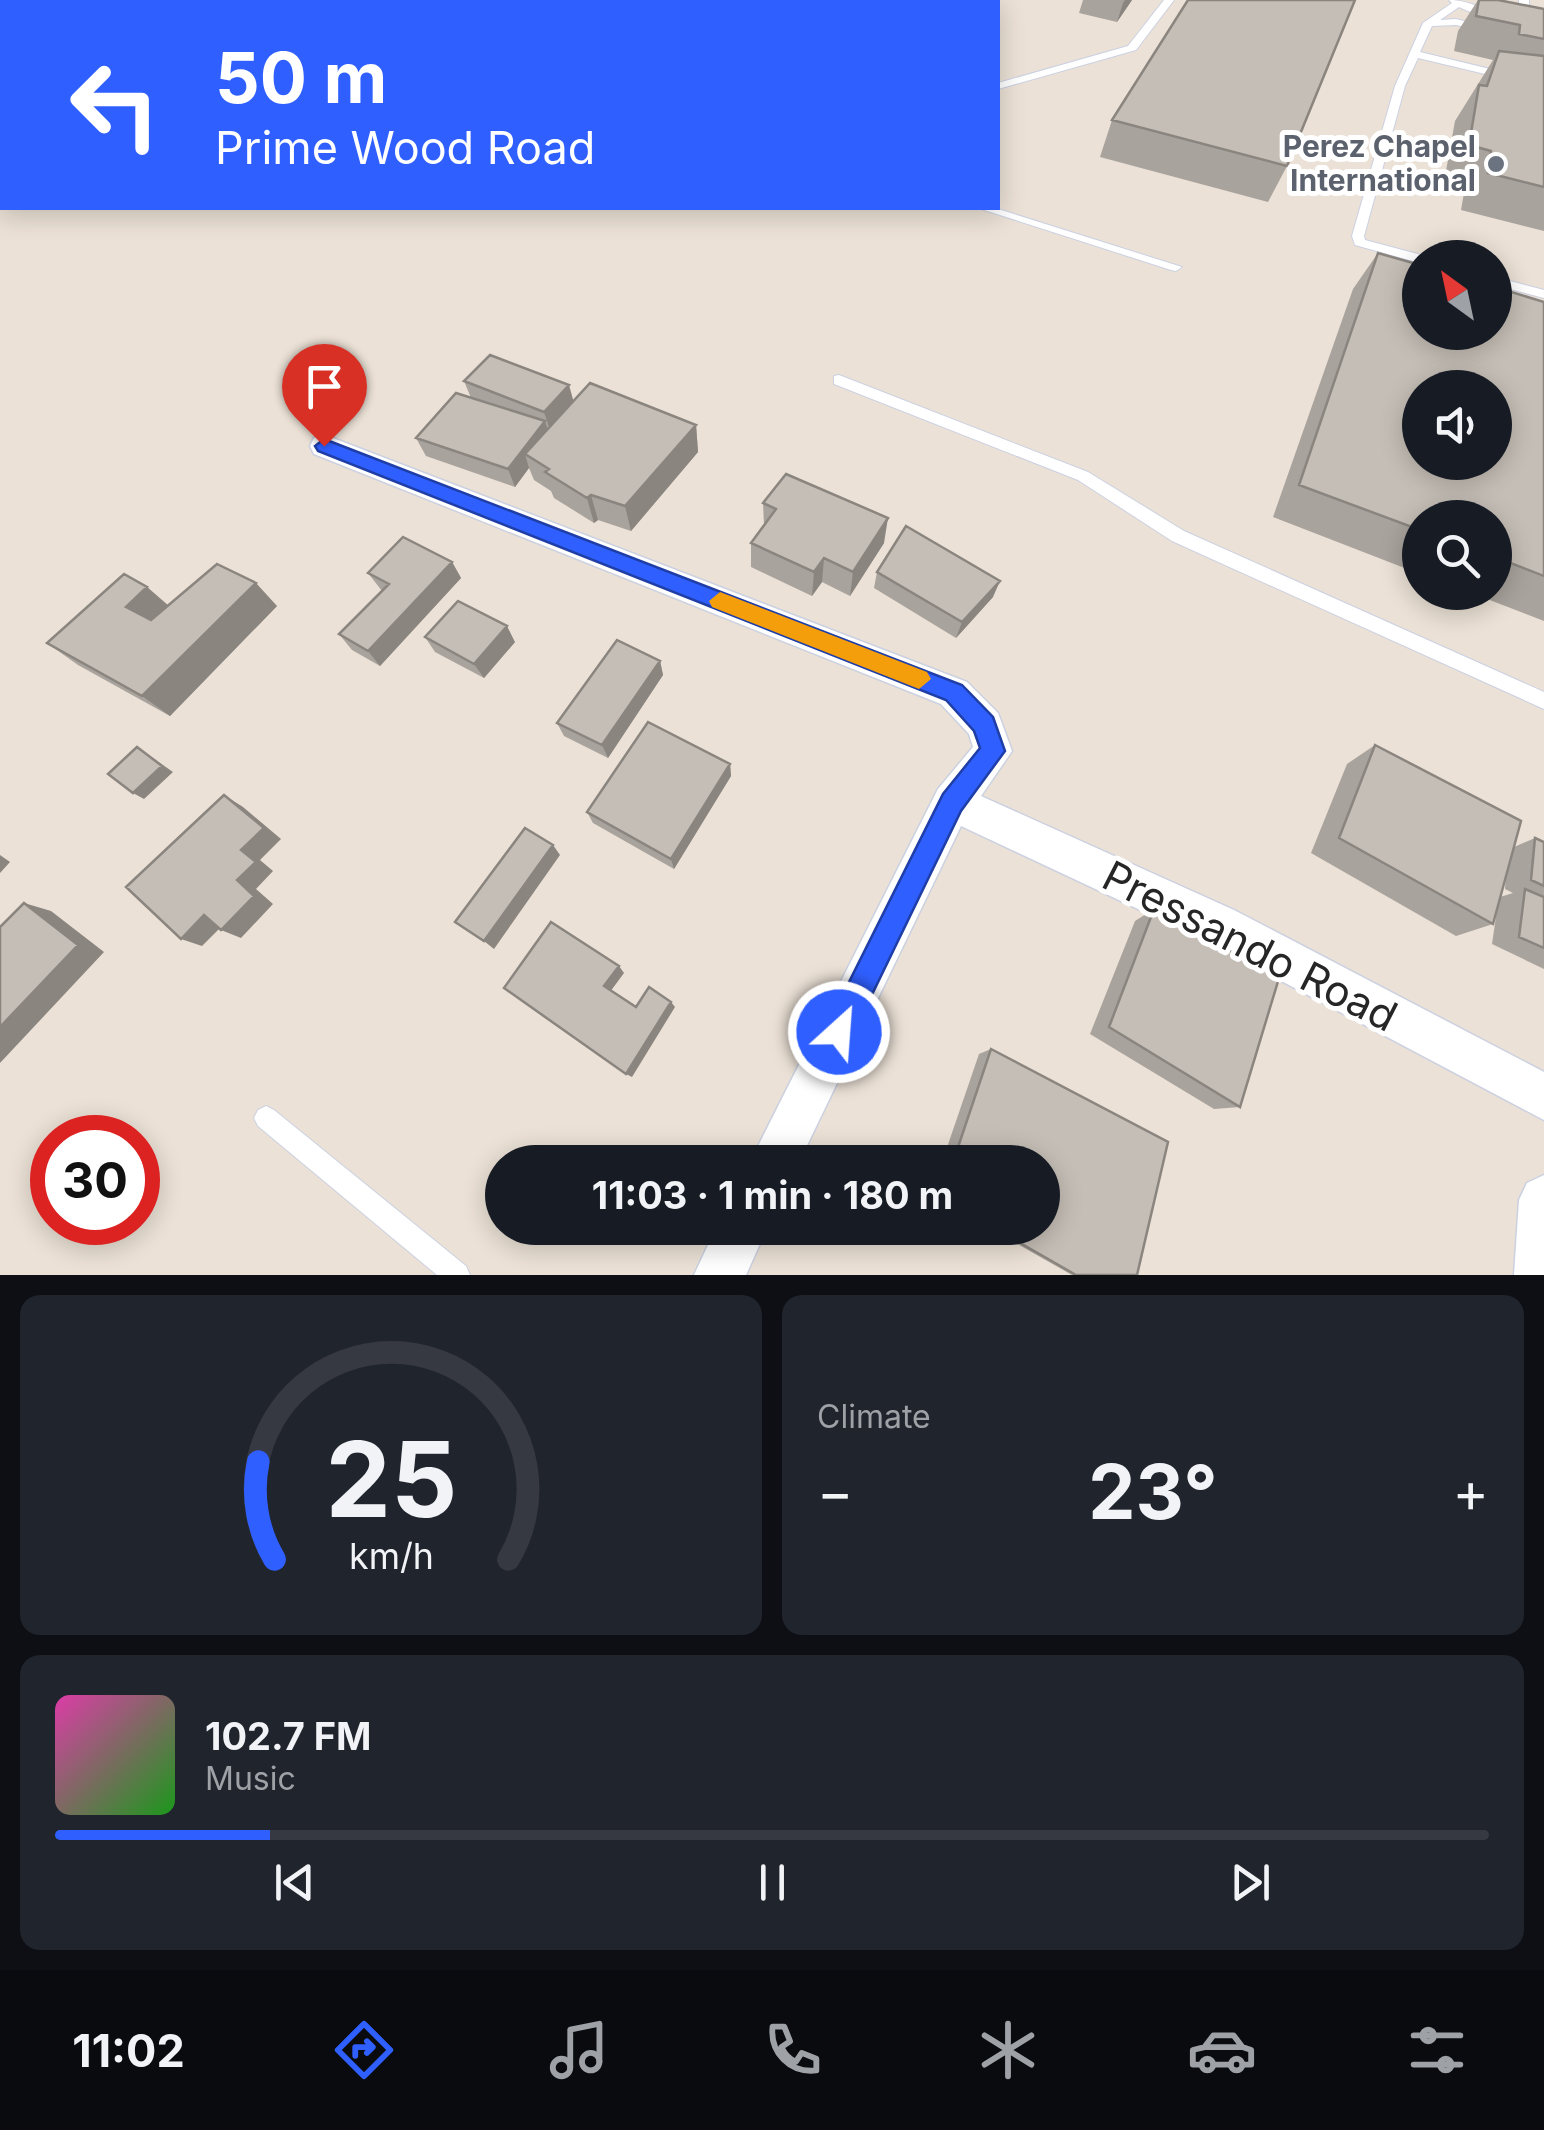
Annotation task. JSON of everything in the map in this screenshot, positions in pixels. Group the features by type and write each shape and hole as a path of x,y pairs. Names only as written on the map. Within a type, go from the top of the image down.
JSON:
{"street":[{"path":"324,446 954,693 984,725 993,751 952,802 782,1145"},
{"name":"Pressando Road","path":"952,802 1218,925 1544,1097"},
{"path":"1539,1275 1544,1200"},
{"path":"718,1275 733,1245"}],"lane":[{"path":"1000,85 1132,48 1169,0"},
{"path":"1402,254 1359,242 1358,236 1400,86 1428,23 1456,1 1489,14 1524,15 1524,0"},
{"path":"1428,23 1456,22 1509,32"},
{"path":"1414,54 1544,85"},
{"path":"991,210 1176,267"},
{"path":"1512,285 1544,294"},
{"path":"839,380 1082,476 1178,536 1544,701"},
{"path":"266,1118 458,1275"}],"building":[{"path":"1188,0 1355,0 1287,166 1112,120"},
{"path":"1479,0 1544,9 1544,39 1519,34 1520,25 1476,16"},
{"path":"1499,51 1544,56 1544,187 1488,173 1491,151 1469,145 1479,85 1487,86"},
{"path":"1378,253 1402,260 1402,350 1512,350 1512,292 1544,302 1544,576 1512,564 1512,500 1402,500 1402,523 1299,485"},
{"path":"490,355 569,385 544,412 464,381"},
{"path":"590,383 696,425 625,506 591,495 587,498 545,472 549,469 525,454"},
{"path":"456,393 545,421 508,469 416,438"},
{"path":"786,474 888,518 853,572 824,558 814,572 751,543 776,509 763,503"},
{"path":"906,526 1000,581 962,622 877,572"},
{"path":"403,537 452,562 368,651 339,634 389,584 368,573"},
{"path":"217,564 256,583 142,696 47,643 124,574 147,587 126,607 151,620"},
{"path":"458,601 507,626 474,664 425,637"},
{"path":"617,640 660,661 602,745 557,723"},
{"path":"648,722 730,764 671,859 587,812"},
{"path":"1375,745 1521,821 1493,924 1339,838"},
{"path":"137,747 162,766 133,793 108,774"},
{"path":"224,795 264,828 241,850 256,862 237,880 254,896 221,930 204,915 181,939 126,887"},
{"path":"525,828 553,845 484,941 455,922"},
{"path":"1535,838 1544,842 1544,886 1531,880"},
{"path":"1525,889 1544,897 1544,948 1519,937"},
{"path":"24,903 78,945 0,1027 0,927"},
{"path":"1154,909 1279,978 1240,1107 1109,1027"},
{"path":"551,922 619,966 604,986 636,1007 649,987 671,1002 626,1074 504,988"},
{"path":"991,1049 1168,1142 1137,1275 1076,1275 1024,1245 1060,1245 1060,1145 959,1145"}],"slow traffic":[{"path":"720,601 919,679"}],"place":[{"name":"Perez Chapel International","path":"1496,164"}],"route":[{"path":"324,446 954,693 984,725 993,751 952,802 839,1032"}]}
